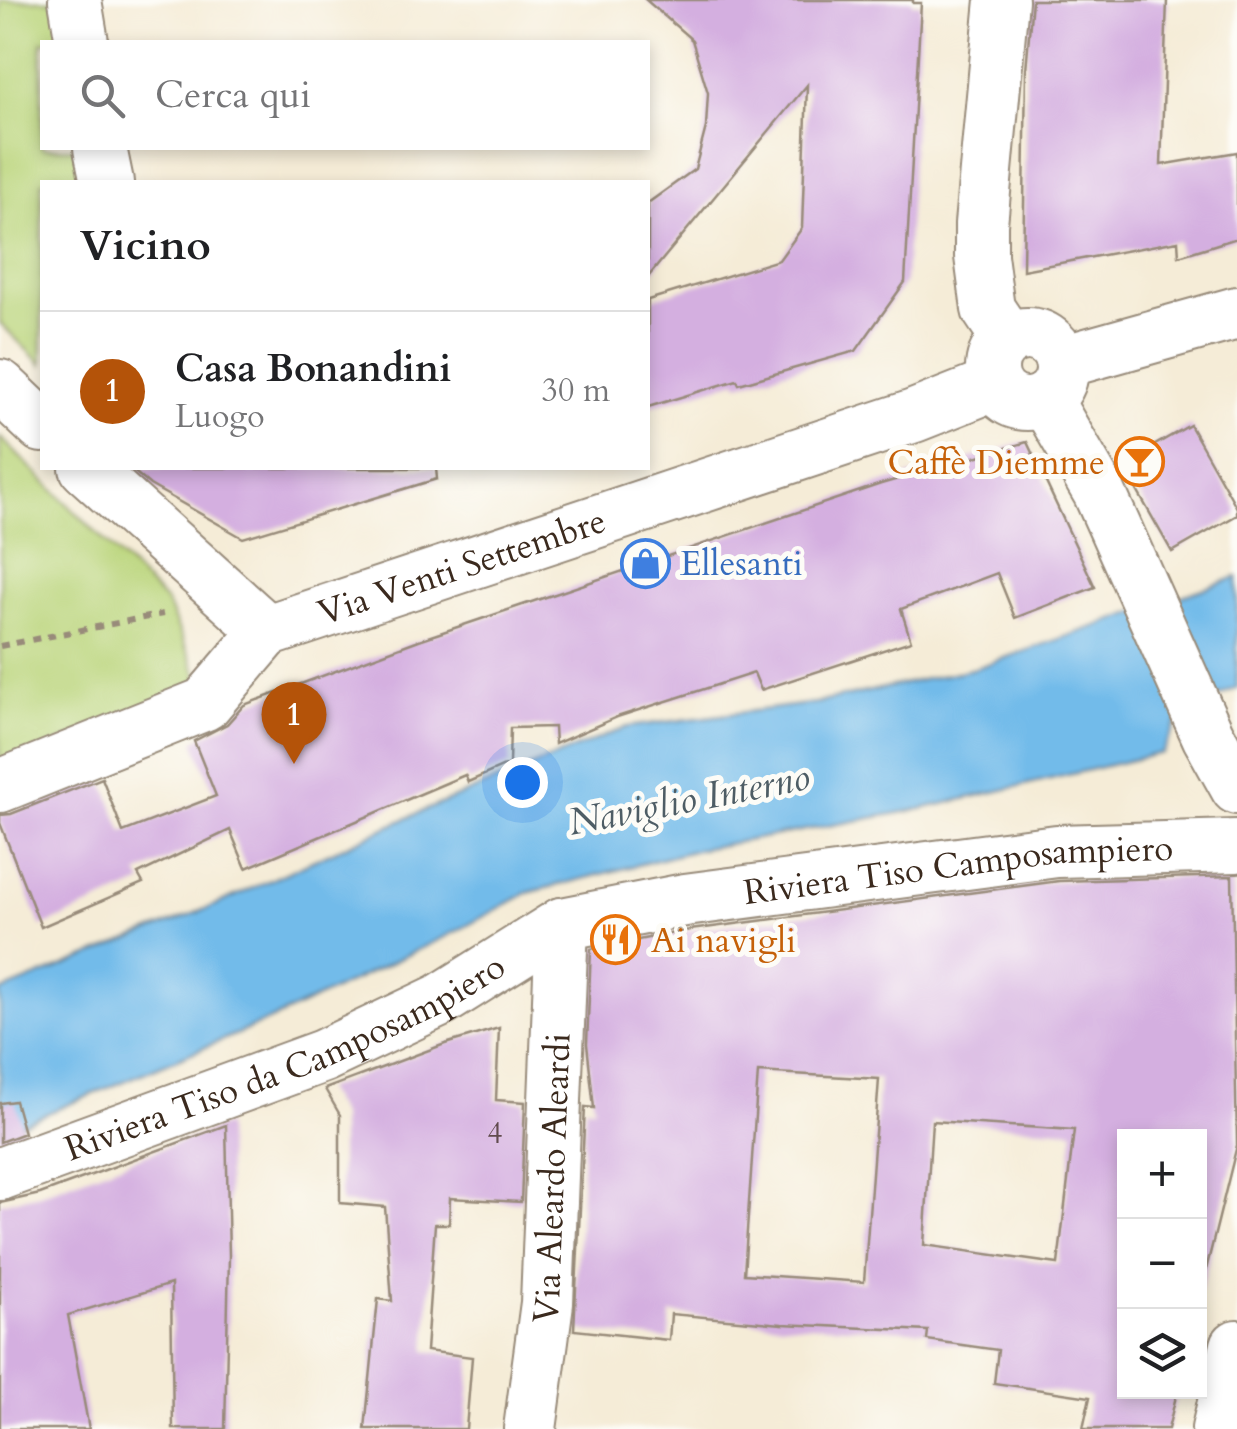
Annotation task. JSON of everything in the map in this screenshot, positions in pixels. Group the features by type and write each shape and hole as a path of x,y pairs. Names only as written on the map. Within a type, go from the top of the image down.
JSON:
{"street":[{"path":"75,0 82,40"},
{"path":"1001,362 988,309 982,224 1002,0"},
{"path":"100,150 106,180"},
{"path":"1054,380 1237,313"},
{"path":"1001,362 1018,334 1041,336 1058,352 1054,380 1197,712 1237,788"},
{"name":"Via Venti Settembre","path":"267,631 914,416 1001,362"},
{"path":"0,386 40,424"},
{"path":"0,786 204,704 267,631 97,471"},
{"name":"Riviera Tiso Camposampiero","path":"562,924 684,900 1057,851 1237,846"},
{"name":"Riviera Tiso da Camposampiero","path":"0,1174 323,1056 441,1000 562,924"},
{"name":"Via Aleardo Aleardi","path":"530,1429 547,1303 562,924"},
{"path":"1218,1429 1237,1346"}],"path":[{"path":"0,646 172,612"}],"green space":[{"path":"0,0 59,0 66,40 40,40 40,150 85,150 91,180 40,180 40,363 0,323"},
{"path":"0,437 167,603 203,688 0,765"}],"water":[{"name":"Naviglio Interno","path":"1237,577 1237,688 1182,713 1162,753 921,809 700,849 527,893 282,1015 0,1133 0,992 213,906 416,814 627,727 816,703 976,668"}],"building":[{"path":"646,0 921,3 905,282 856,351 650,406 650,299 779,260 802,228 807,85 650,275 650,202 695,169 706,127 708,93 692,40"},
{"path":"1032,0 1167,0 1161,165 1237,152 1237,238 1179,256 1178,241 1023,270 1026,70"},
{"path":"1190,425 1237,508 1237,515 1172,552 1122,464"},
{"path":"1027,442 1095,587 1015,618 997,573 901,609 911,641 761,690 754,673 617,717 555,744 554,727 510,728 509,764 468,782 465,775 246,868 230,830 138,874 143,883 41,927 0,815 102,778 123,832 216,796 194,741 227,724 244,705 419,640 881,484"},
{"path":"132,470 436,470 437,479 243,538 150,485"},
{"path":"1232,876 1237,1145 1207,1266 1207,1129 1117,1129 1117,1399 1175,1399 1168,1429 1083,1429 1090,1397 994,1383 998,1350 927,1340 928,1331 671,1314 669,1340 574,1330 585,1107 594,1108 587,1044 591,949 690,930 1059,881","holes":["758,1072 879,1079 864,1282 744,1274","932,1121 1074,1130 1058,1264 924,1245"]},
{"path":"499,1028 496,1100 525,1102 521,1202 450,1198 449,1224 435,1224 426,1351 472,1357 466,1429 365,1429 378,1299 392,1301 385,1207 340,1203 340,1115 325,1089"},
{"path":"15,1101 24,1133 0,1142 0,1103"},
{"path":"226,1125 229,1256 225,1429 173,1429 171,1284 68,1315 89,1429 0,1429 0,1203 40,1194"}],"place":[{"name":"Caffè Diemme","path":"1140,462"},
{"name":"Ellesanti","path":"645,563"},
{"name":"Casa Bonandini","path":"294,764"},
{"name":"Ai navigli","path":"616,940"}]}
